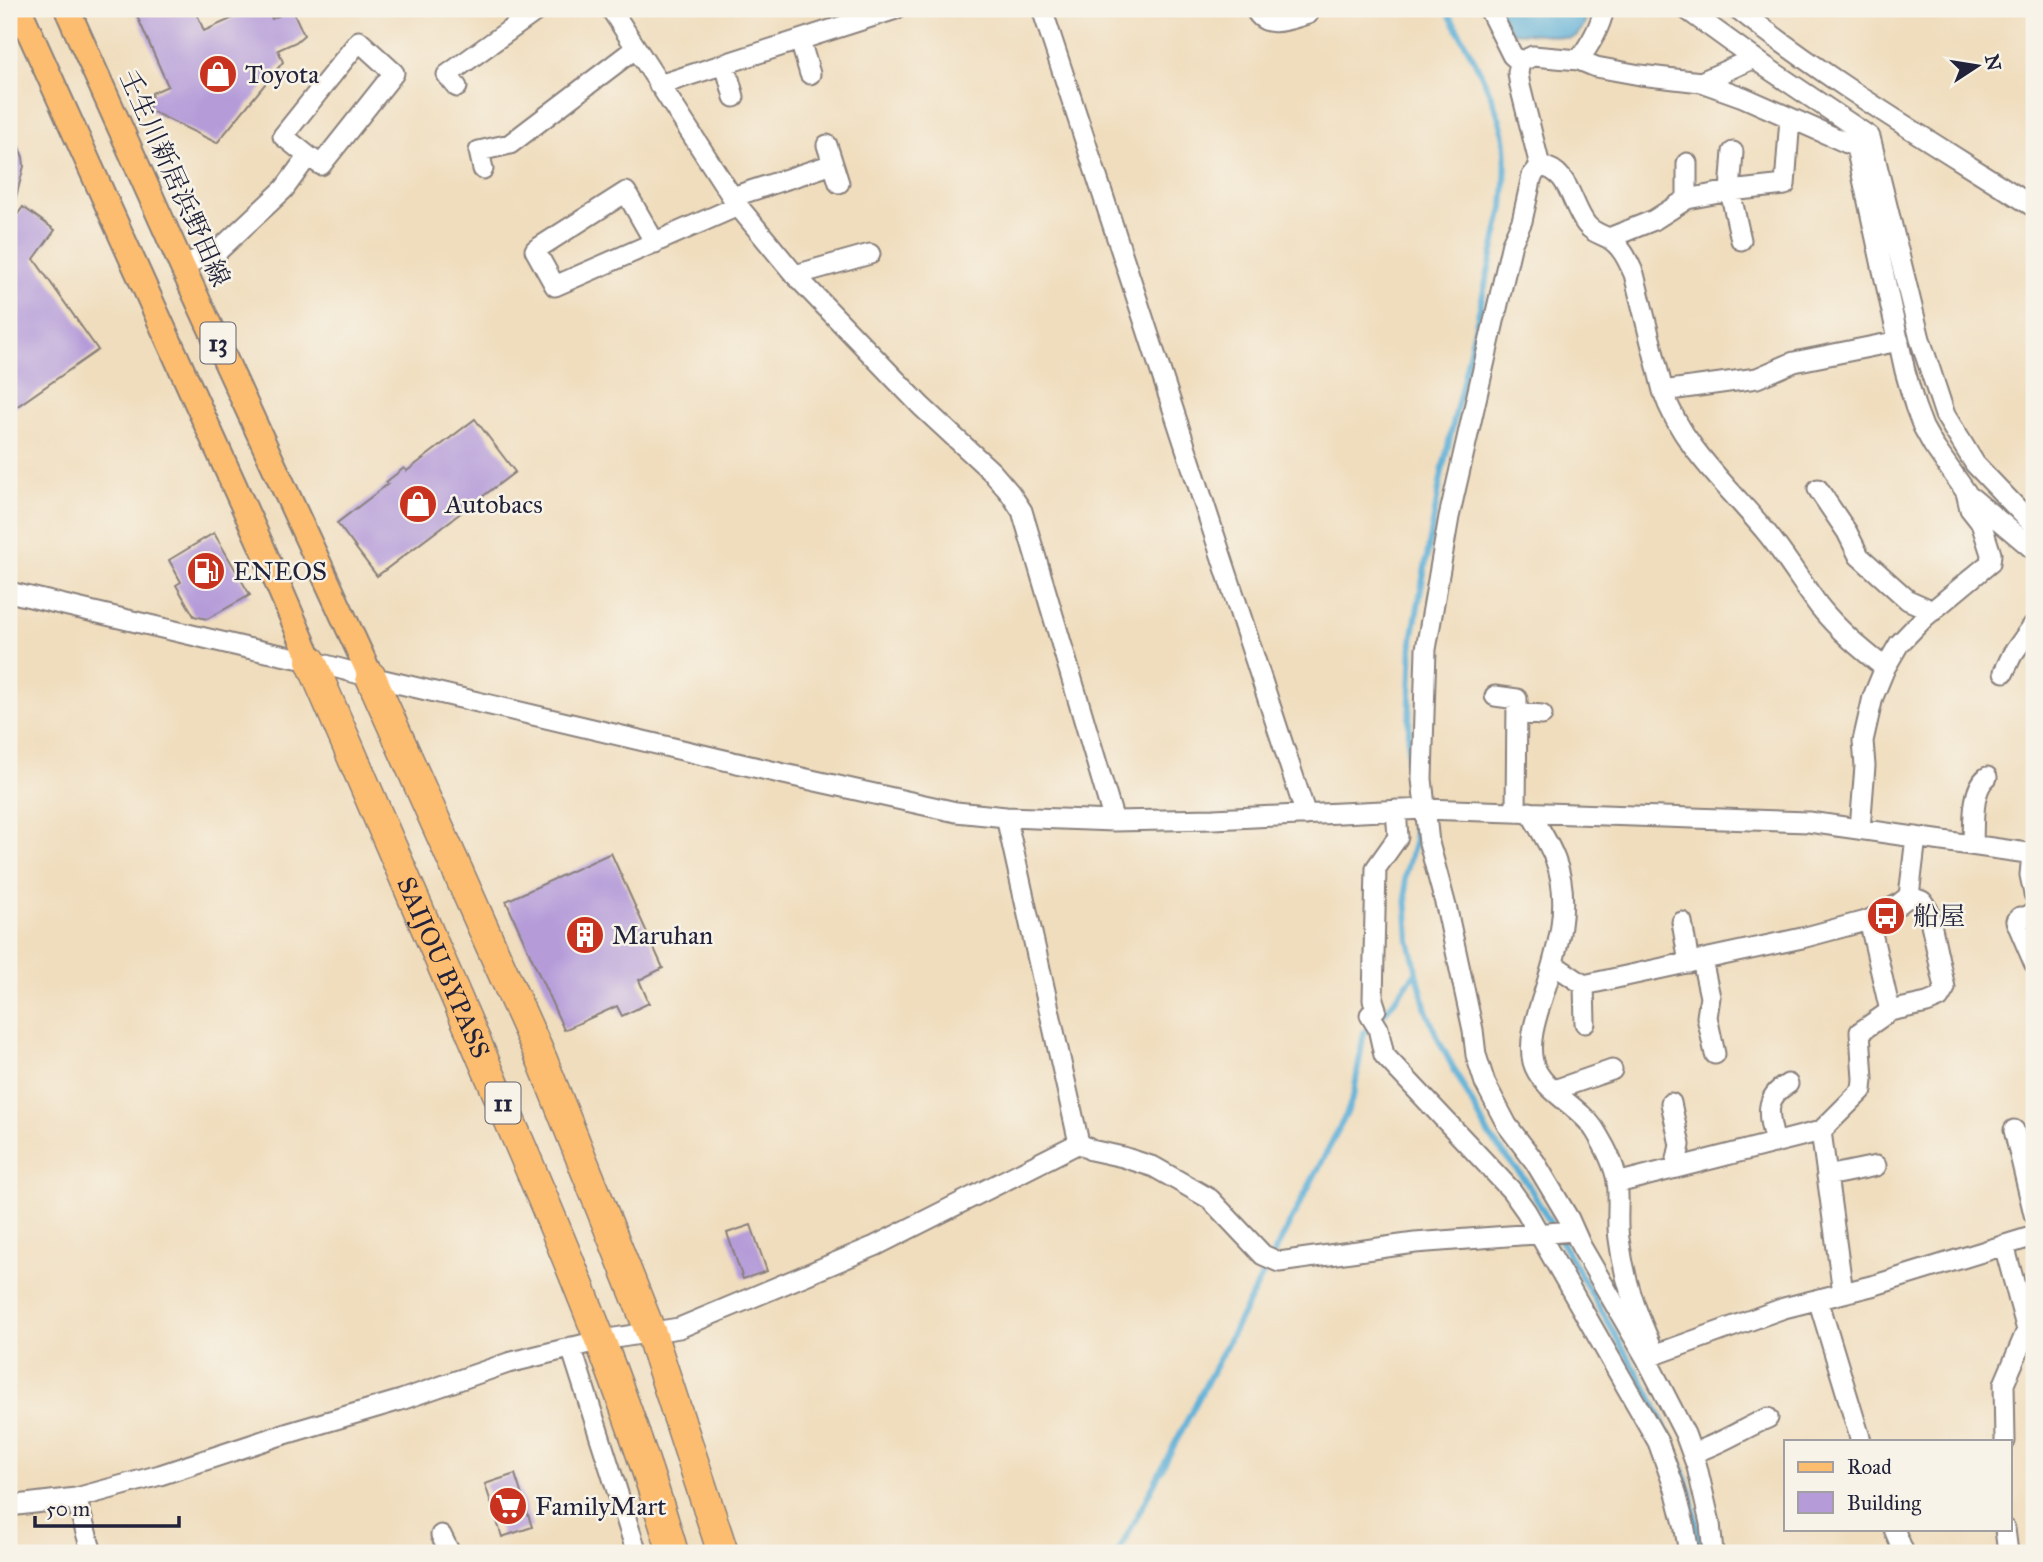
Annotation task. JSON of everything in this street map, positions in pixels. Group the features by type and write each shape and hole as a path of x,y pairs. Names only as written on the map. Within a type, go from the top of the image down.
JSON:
{"highway":[{"name":"SAIJOU BYPASS","path":"311,661 494,1082 601,1340 653,1486 673,1553"},
{"name":"SAIJOU BYPASS","path":"371,677 542,1060 651,1333 723,1553"}],"main road":[{"name":"13","path":"19,9 311,661"},
{"name":"壬生川新居浜野田線","path":"67,9 371,677"}],"street":[{"path":"457,87 447,75 539,9"},
{"path":"611,9 735,201 795,275 921,406 992,472 1010,493 1021,511 1114,821"},
{"path":"659,85 896,9"},
{"path":"1042,9 1306,814"},
{"path":"1255,9 1266,22 1276,23 1308,14"},
{"path":"1489,9 1512,55 1520,62"},
{"path":"1579,60 1590,44 1604,9"},
{"path":"1686,9 1870,137 1920,339 1945,415 1975,464 2034,526"},
{"path":"1738,9 1773,37 1889,115 2034,207"},
{"path":"800,40 810,74"},
{"path":"359,41 394,73 321,165 308,156 283,136 359,41"},
{"path":"483,169 480,151 510,144 636,48"},
{"path":"1520,62 1533,56 1545,56 1579,60 1596,67 1640,75 1701,82 1743,97 1856,147 1899,341 1923,427 1966,492 2034,550"},
{"path":"1701,82 1754,58"},
{"path":"1520,62 1520,86 1540,166 1532,176 1522,221 1512,243 1449,517 1426,649 1422,779 1398,837 1376,868 1373,1000 1376,1009 1370,1015 1378,1028 1384,1055 1511,1190 1543,1235 1658,1442 1675,1489 1689,1553"},
{"path":"725,64 734,97"},
{"path":"1609,238 1654,220 1687,199 1785,185 1790,118"},
{"path":"1732,152 1730,191 1741,240"},
{"path":"182,266 219,250 284,189 308,156"},
{"path":"1687,163 1687,199"},
{"path":"655,243 626,192 535,250 555,286 655,243 735,201 833,164"},
{"path":"1540,166 1559,172 1586,224 1593,232 1609,238 1628,260 1634,274 1663,391 1677,424 1767,533 1821,608 1853,642 1885,668"},
{"path":"795,275 870,254"},
{"path":"1663,391 1757,377 1794,362 1899,341"},
{"path":"1818,489 1836,513 1859,556 1908,600 1933,611"},
{"path":"1860,829 1865,766 1863,741 1873,697 1885,668 1899,644 1990,563 1987,538 1981,523 1970,509 1966,492"},
{"path":"9,592 784,774 956,811 1006,817 1114,821 1410,809 1809,822 2033,854 2030,874 2034,894"},
{"path":"2004,672 2012,655 2034,624"},
{"path":"1495,696 1517,699 1523,812 1555,858 1562,894 1561,922 1553,964 1535,1026 1533,1060 1538,1074 1585,1118 1608,1154 1617,1183 1618,1236 1625,1275 1651,1356 1692,1453 1710,1523 1713,1553"},
{"path":"1517,713 1542,715"},
{"path":"1973,845 1977,791 1980,782 1987,777"},
{"path":"1410,809 1429,843 1450,923 1479,1067 1507,1125 1535,1161 1572,1231 1651,1356"},
{"path":"1006,817 1079,1143 1091,1150 1154,1167 1210,1199 1263,1255 1279,1262 1415,1243 1572,1231"},
{"path":"1553,964 1584,985 1870,920 1909,896 1916,837"},
{"path":"1617,1183 1821,1131 1862,1090 1860,1032 1890,1011 1939,998 1945,988 1928,910 1922,901 1909,896"},
{"path":"2034,912 2016,921 2034,963"},
{"path":"1870,920 1890,1011"},
{"path":"1682,922 1710,997 1707,1017 1715,1054"},
{"path":"1584,985 1585,1023"},
{"path":"1555,1090 1612,1070"},
{"path":"1775,1143 1769,1119 1771,1102 1776,1091 1788,1084"},
{"path":"1671,1102 1680,1145 1675,1168"},
{"path":"2014,1130 2034,1214"},
{"path":"1821,1131 1843,1293"},
{"path":"9,1506 76,1497 160,1475 275,1437 401,1401 484,1371 571,1347 679,1328 875,1246 1079,1143"},
{"path":"1827,1175 1876,1166"},
{"path":"1651,1356 1784,1308 1954,1262 2034,1236"},
{"path":"2004,1245 2031,1330 2004,1384 2005,1440"},
{"path":"1818,1299 1861,1440"},
{"path":"571,1347 637,1553"},
{"path":"1692,1453 1768,1418"},
{"path":"76,1497 92,1553"},
{"path":"1894,1530 1904,1553"},
{"path":"2005,1530 2008,1553"},
{"path":"441,1535 450,1553"}],"water":[{"path":"1498,9 1589,9 1583,27 1576,36 1569,38 1510,32"}],"building":[{"name":"Toyota","path":"134,9 195,9 204,31 253,9 267,9 272,19 292,9 304,35 278,50 283,62 217,143 149,110 152,93 168,86"},
{"path":"9,123 24,166 14,205 9,204"},
{"path":"23,207 55,230 34,259 98,350 9,412 9,226"},
{"name":"Autobacs","path":"475,419 515,472 377,576 337,523 388,484 386,482 404,468 407,471"},
{"name":"ENEOS","path":"214,533 250,595 207,619 194,616 176,585 181,582 169,560"},
{"name":"Maruhan","path":"611,853 663,968 639,980 649,1003 622,1016 617,1006 564,1030 506,901"},
{"path":"751,1225 767,1271 743,1279 727,1233"},
{"name":"FamilyMart","path":"515,1474 532,1527 502,1537 485,1484"}],"waterway":[{"path":"1446,9 1479,69 1499,117 1506,170 1503,208 1442,472 1412,640 1407,787 1415,840 1405,877 1409,940 1426,1010 1440,1043 1490,1137 1526,1181 1650,1395 1677,1454 1691,1493 1701,1553"},
{"path":"1118,1553 1347,1113 1354,1093 1364,1032 1383,1015 1417,971"}],"place":[{"name":"Toyota","path":"218,74"},
{"name":"Autobacs","path":"418,504"},
{"name":"ENEOS","path":"206,571"},
{"name":"船屋","path":"1886,916"},
{"name":"Maruhan","path":"585,935"},
{"name":"FamilyMart","path":"508,1506"}]}
